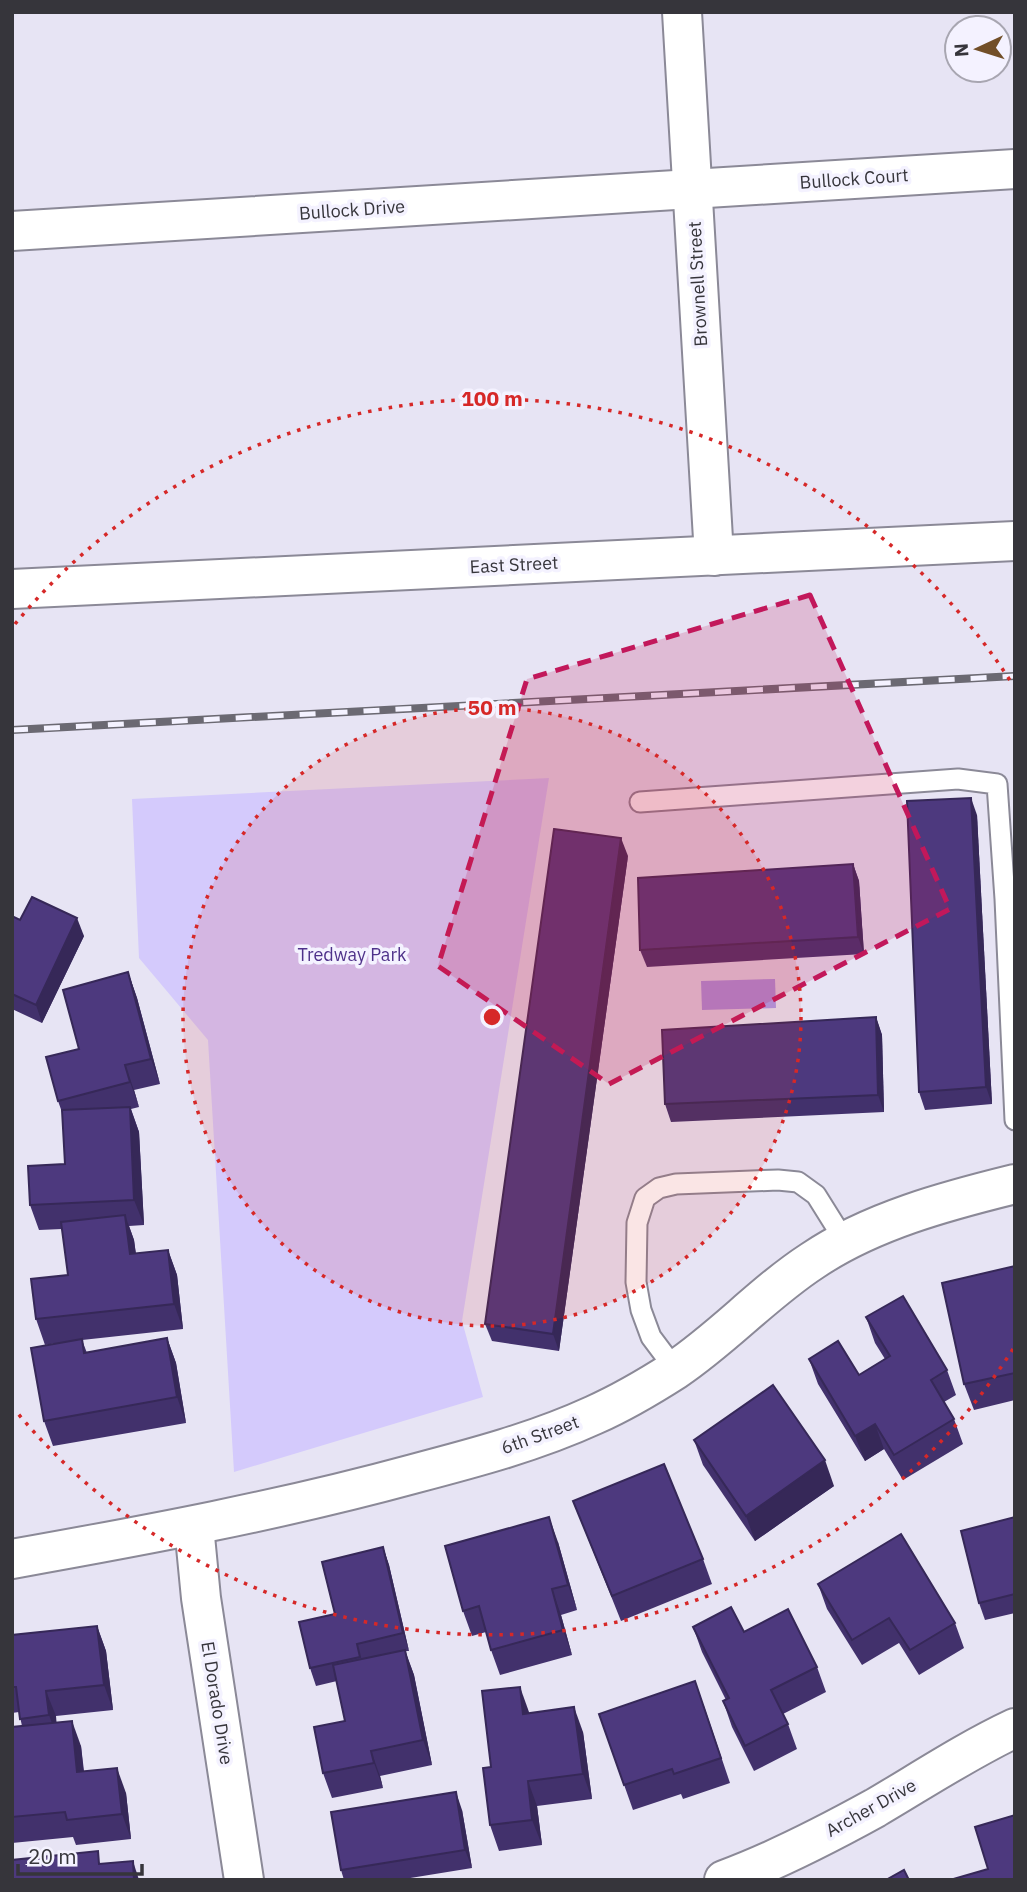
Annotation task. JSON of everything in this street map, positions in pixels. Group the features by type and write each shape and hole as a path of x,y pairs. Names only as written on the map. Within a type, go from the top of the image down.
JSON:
{"street":[{"name":"Brownell Street","path":"682,12 714,556"},
{"name":"Bullock Court","path":"692,189 1015,169"},
{"name":"Bullock Drive","path":"12,231 692,189"},
{"name":"East Street","path":"12,589 1015,541"},
{"name":"6th Street","path":"12,1559 194,1526 361,1489 516,1446 595,1414 675,1370 812,1261 846,1243 897,1219 934,1206 1015,1184"},
{"name":"El Dorado Drive","path":"194,1526 201,1598 244,1880"},
{"name":"Archer Drive","path":"724,1880 766,1865 873,1809 987,1741 1015,1728"}],"lane":[{"path":"640,802 958,779 997,784 1015,1120"},
{"path":"675,1370 651,1337 641,1310 636,1282 637,1223 645,1198 659,1188 676,1184 778,1180 798,1182 816,1195 846,1243"}],"highlighted area":[{"path":"810,595 950,909 609,1084 438,966 527,679"}],"green space":[{"name":"Tredway Park","path":"549,778 462,1321 483,1397 234,1472 208,1040 139,958 132,799"}],"shaded area":[{"path":"775,979 776,1008 702,1010 701,981"}],"building":[{"path":"971,798 986,1087 919,1092 907,801"},
{"path":"554,829 621,838 553,1334 485,1324"},
{"path":"853,864 858,937 640,950 638,878"},
{"path":"32,897 77,918 36,1005 12,994 12,916 20,920"},
{"path":"128,972 151,1059 125,1065 130,1082 58,1101 46,1057 79,1049 63,990"},
{"path":"876,1017 878,1095 665,1104 662,1030"},
{"path":"130,1107 134,1200 30,1205 28,1166 65,1164 62,1110"},
{"path":"125,1215 130,1254 168,1250 174,1304 36,1319 31,1279 68,1275 61,1222"},
{"path":"1015,1266 1015,1373 964,1384 942,1283"},
{"path":"903,1296 947,1370 931,1380 954,1419 894,1455 875,1424 855,1436 809,1359 838,1341 859,1375 890,1356 866,1317"},
{"path":"167,1338 177,1397 44,1421 31,1348 82,1339 84,1353"},
{"path":"773,1385 825,1460 746,1516 694,1440"},
{"path":"664,1464 703,1559 612,1596 573,1501"},
{"path":"549,1517 568,1585 552,1589 563,1630 491,1650 479,1606 463,1611 445,1546"},
{"path":"1015,1517 1015,1594 979,1603 961,1531"},
{"path":"901,1534 955,1623 910,1650 889,1618 852,1640 818,1584"},
{"path":"383,1547 403,1633 357,1644 360,1657 310,1668 299,1622 335,1614 322,1562"},
{"path":"731,1607 744,1632 788,1609 817,1667 771,1690 788,1724 745,1746 723,1701 729,1698 693,1627"},
{"path":"97,1626 104,1685 46,1691 49,1715 20,1719 16,1687 12,1687 12,1635"},
{"path":"405,1650 423,1740 371,1751 374,1763 323,1773 314,1727 345,1721 333,1665"},
{"path":"695,1681 721,1758 674,1774 672,1769 624,1785 599,1714"},
{"path":"520,1687 523,1714 574,1707 583,1774 528,1781 532,1820 490,1825 483,1768 491,1767 482,1691"},
{"path":"72,1721 77,1772 117,1768 122,1814 67,1820 65,1812 12,1817 12,1727"},
{"path":"456,1792 465,1850 341,1870 331,1812"},
{"path":"1015,1815 1015,1880 950,1880 988,1869 975,1827"},
{"path":"98,1851 99,1864 133,1861 134,1880 12,1880 12,1860"},
{"path":"904,1870 909,1880 886,1880"}],"railway":[{"path":"12,730 1015,676"}]}
